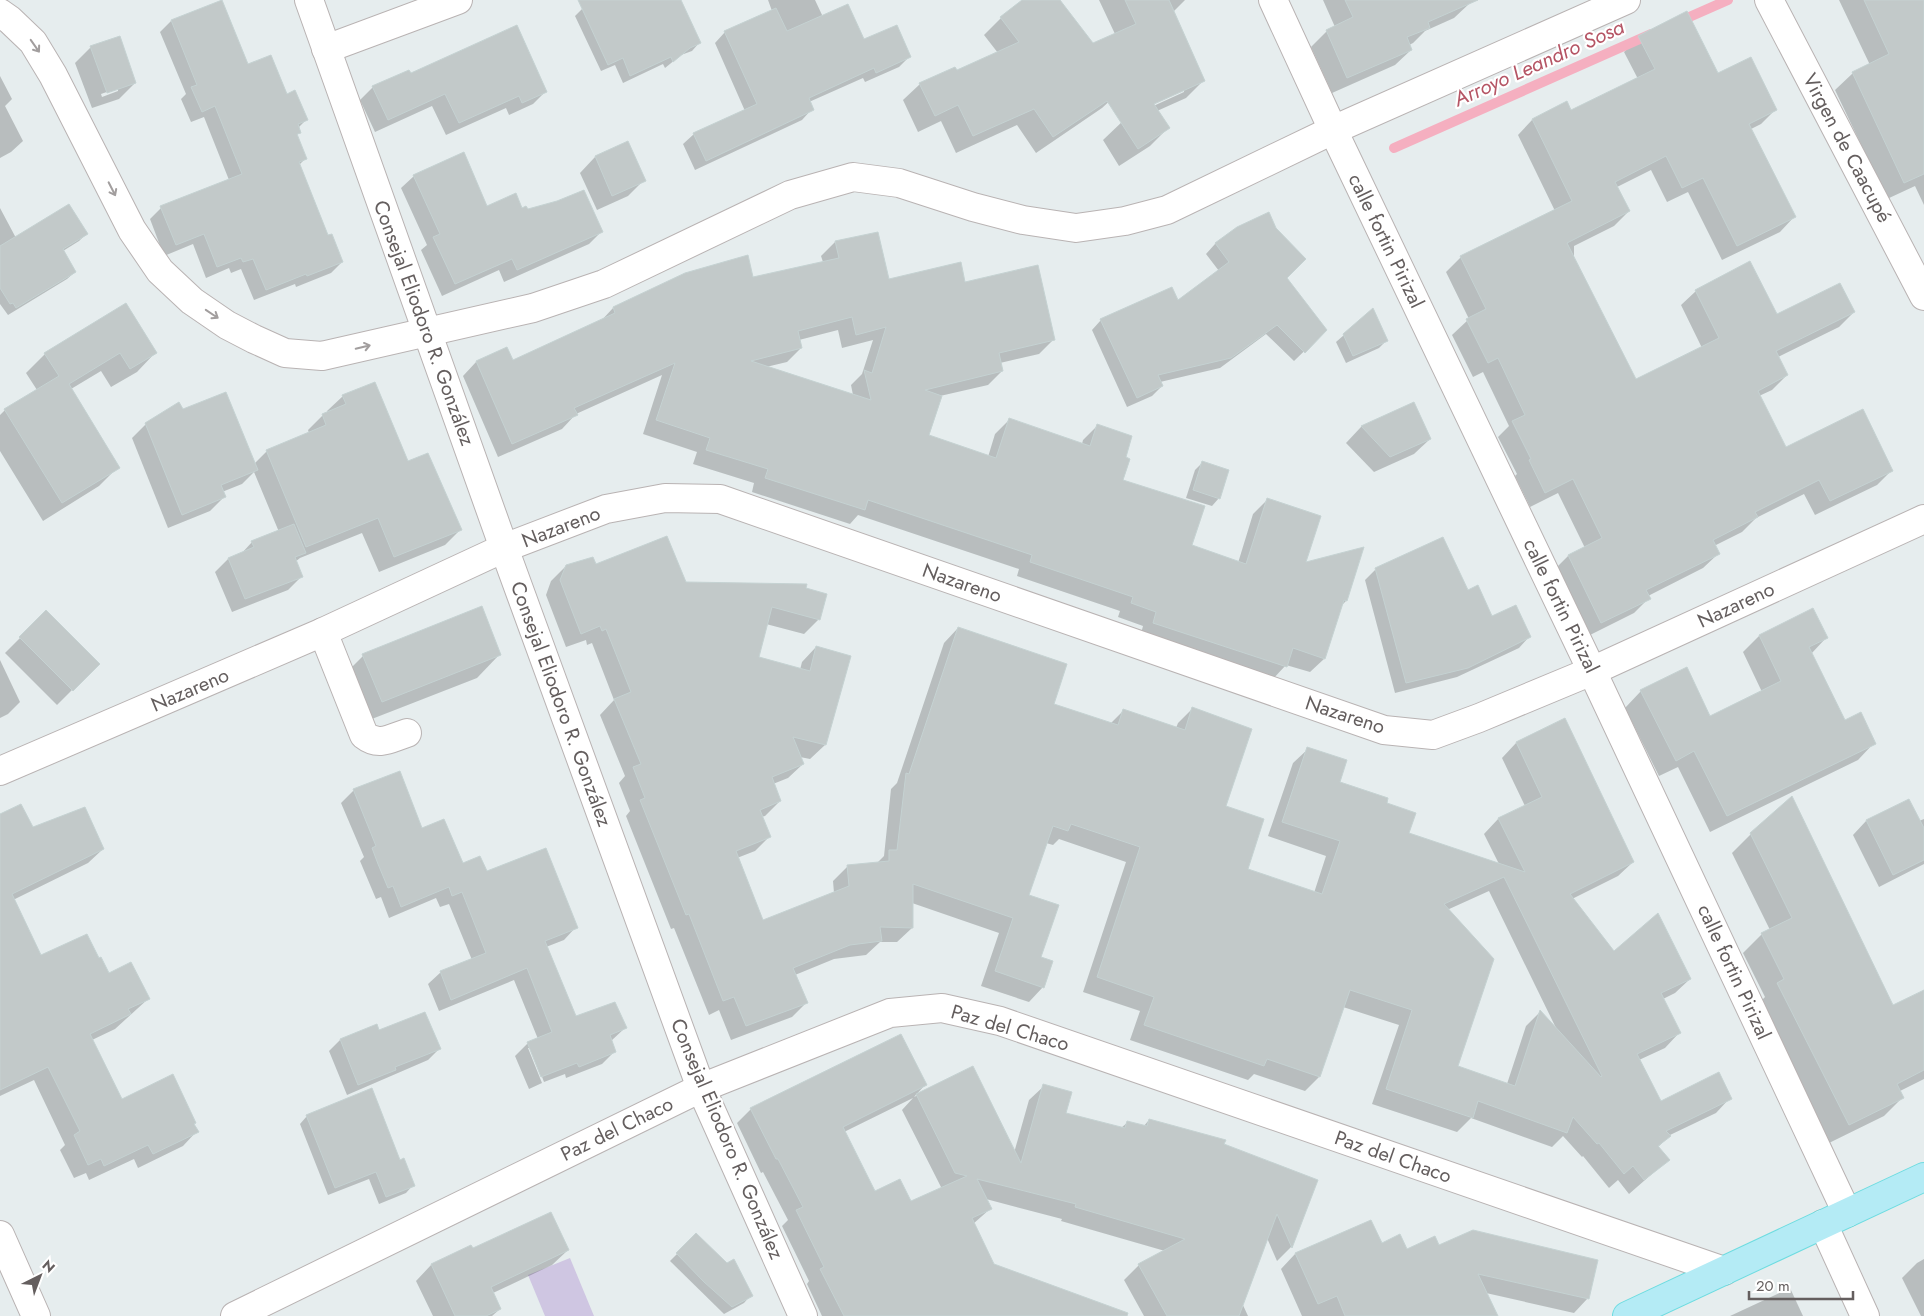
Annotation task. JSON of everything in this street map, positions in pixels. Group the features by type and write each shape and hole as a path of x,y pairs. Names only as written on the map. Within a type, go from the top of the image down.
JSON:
{"main road":[{"path":"1627,1316 1924,1177"}],"street":[{"name":"Consejal Eliodoro R. González","path":"309,0 504,548 701,1088 803,1316"},
{"path":"326,49 458,0"},
{"name":"calle fortin Pirizal","path":"1273,0 1333,130 1592,672 1835,1219 1865,1316"},
{"path":"0,13 33,42 53,75 132,230 160,272 192,301 227,325 285,353 322,356 533,308 604,284 790,196 853,177 899,183 972,207 1024,220 1076,228 1125,221 1167,210 1333,130 1626,0"},
{"name":"Virgen de Caacupé","path":"1769,0 1924,296"},
{"name":"Nazareno","path":"0,771 323,632 504,548 606,509 665,498 720,499 1384,730 1433,735 1592,672 1924,519"},
{"path":"323,632 364,735 370,740 379,742 407,733"},
{"name":"Paz del Chaco","path":"236,1316 701,1088 890,1013 942,1008 1000,1021 1724,1271"},
{"path":"0,1236 36,1316"}],"shaded area":[{"path":"570,1258 594,1316 545,1316 528,1275"}],"building":[{"path":"222,0 248,64 271,55 287,94 295,90 308,120 298,124 301,133 297,134 307,159 299,162 328,235 332,234 343,262 266,290 253,259 243,262 241,258 217,267 204,234 176,245 160,206 242,174 215,106 202,112 191,87 197,85 171,20"},
{"path":"578,0 681,0 701,43 690,48 673,62 671,57 630,76 623,58 608,65"},
{"path":"1022,0 1060,0 1093,43 1136,24 1125,0 1169,0 1205,81 1154,104 1170,128 1138,149 1107,101 1053,137 1034,109 973,136 958,105 935,116 919,83 955,67 957,70 1019,42 1000,17"},
{"path":"1345,0 1478,0 1428,22 1430,28 1407,37 1412,50 1347,78 1326,30 1353,17"},
{"path":"1864,0 1924,0 1924,174 1904,183 1852,72 1889,54"},
{"path":"848,4 864,39 897,25 911,57 876,73 874,68 809,98 814,110 706,161 693,133 757,104 724,31 776,8 787,31"},
{"path":"1687,11 1718,73 1751,57 1777,110 1749,124 1796,217 1737,246 1703,178 1682,188 1666,156 1615,182 1630,211 1567,243 1636,379 1719,338 1695,290 1750,261 1777,314 1840,283 1855,312 1776,351 1788,375 1758,391 1786,447 1863,409 1893,471 1830,501 1819,480 1755,512 1758,517 1713,540 1720,554 1646,590 1651,599 1601,623 1568,555 1602,538 1573,479 1545,493 1512,421 1525,415 1498,358 1488,363 1466,319 1486,309 1460,256 1572,201 1532,119 1567,101 1571,110 1655,69 1638,36"},
{"path":"517,25 547,92 522,103 519,96 459,123 445,94 388,120 372,86 409,70 411,73"},
{"path":"120,36 136,83 107,93 90,46"},
{"path":"628,141 646,181 612,196 595,156"},
{"path":"464,152 487,206 516,193 522,208 526,206 528,209 557,201 584,190 603,232 517,270 512,259 455,284 433,237 440,234 413,175"},
{"path":"69,204 88,234 63,249 76,272 16,308 13,303 10,304 0,288 0,246"},
{"path":"1269,212 1276,228 1306,259 1287,278 1327,330 1305,353 1277,325 1231,358 1158,375 1163,386 1137,398 1100,319 1172,287 1178,300 1229,262 1215,243 1237,227"},
{"path":"878,232 889,279 961,262 965,282 1038,265 1055,340 999,353 1003,371 925,390 942,396 929,435 996,458 1009,418 1090,446 1097,424 1132,436 1126,457 1130,459 1123,480 1205,506 1192,545 1246,564 1267,498 1321,516 1306,562 1364,547 1347,601 1344,600 1325,659 1293,648 1287,667 1153,623 1156,612 1131,603 1133,597 1030,562 1032,555 868,500 865,510 765,478 768,469 706,450 710,438 656,420 675,363 574,408 578,415 512,444 476,361 507,347 513,360 615,313 613,307 685,273 748,255 753,277 839,258 835,241","holes":["852,317 856,335 886,327 872,373 864,370 871,400 751,361 802,348 798,331"]},
{"path":"126,303 157,353 130,369 120,353 69,384 120,468 62,503 4,409 59,376 44,353"},
{"path":"1373,308 1388,341 1353,356 1343,334"},
{"path":"375,382 408,461 428,453 462,530 394,557 378,518 306,547 266,450 326,425 322,414 346,404 342,395"},
{"path":"226,392 258,470 221,485 226,497 182,515 145,423 179,402 183,409"},
{"path":"1414,402 1431,439 1390,457 1361,426"},
{"path":"1202,461 1229,470 1220,499 1193,490"},
{"path":"294,524 306,553 295,557 303,577 245,599 228,558 254,547 251,541"},
{"path":"667,536 686,582 807,584 806,588 827,594 820,620 772,607 759,657 810,671 816,646 851,656 826,745 793,737 804,764 772,777 781,801 760,810 771,837 736,851 763,920 849,886 847,865 889,861 889,850 897,850 906,773 909,774 958,627 1067,664 1054,704 1118,725 1123,709 1185,730 1192,707 1252,729 1226,806 1264,819 1248,869 1322,894 1340,841 1282,822 1307,747 1347,760 1340,782 1388,798 1387,803 1416,813 1409,833 1525,872 1498,818 1542,797 1516,742 1565,718 1634,862 1570,894 1614,951 1658,913 1691,979 1661,993 1681,1033 1637,1054 1661,1101 1719,1072 1732,1099 1666,1131 1671,1136 1658,1146 1670,1160 1644,1180 1633,1166 1624,1174 1599,1143 1597,1144 1573,1117 1567,1133 1478,1101 1473,1118 1386,1089 1412,1010 1350,990 1320,1077 1267,1059 1264,1066 1144,1025 1154,997 1097,977 1140,847 1071,824 1068,831 1053,826 1029,895 1059,905 1041,957 1053,961 1044,988 995,971 1013,918 913,884 913,928 880,927 882,941 850,945 793,968 808,1003 746,1026 734,997 723,1001 689,914 686,915 640,800 645,798 633,767 641,764 614,699 631,692 606,629 602,631 600,626 581,634 560,580 566,565 593,557 596,564","holes":["1504,877 1602,1076 1540,1010 1515,1086 1458,1066 1494,959 1444,904"]},
{"path":"1443,537 1468,590 1478,585 1492,616 1516,605 1531,637 1468,668 1406,683 1375,568"},
{"path":"482,606 501,655 382,702 362,654"},
{"path":"1813,608 1828,638 1809,647 1845,720 1861,712 1876,744 1727,816 1694,751 1676,761 1640,690 1687,667 1710,716 1781,681 1759,635"},
{"path":"46,610 100,664 73,691 19,637"},
{"path":"400,771 422,828 444,819 463,863 480,856 487,871 546,848 578,928 545,941 576,1016 615,1002 627,1028 610,1035 616,1052 579,1067 577,1063 541,1077 527,1042 552,1032 527,968 451,1000 440,971 486,953 462,892 452,896 449,887 401,907 393,886 388,888 378,864 372,848 376,846 353,789"},
{"path":"1792,796 1893,1005 1924,990 1924,1070 1897,1084 1904,1098 1849,1125 1777,983 1784,979 1761,933 1792,918 1750,833"},
{"path":"1909,799 1924,828 1924,860 1893,875 1866,820"},
{"path":"21,804 33,827 85,807 104,849 12,894 41,955 87,934 109,973 131,962 150,999 128,1009 131,1014 90,1034 122,1099 173,1074 199,1132 153,1154 148,1145 104,1166 101,1159 88,1165 74,1135 80,1131 48,1067 0,1090 0,814"},
{"path":"425,1012 441,1049 395,1067 396,1070 358,1085 340,1039 377,1024 379,1030"},
{"path":"901,1034 927,1085 843,1127 875,1191 900,1179 911,1201 967,1176 955,1173 916,1094 973,1066 1021,1163 1043,1084 1072,1092 1066,1113 1125,1128 1127,1121 1147,1126 1149,1119 1226,1140 1224,1144 1318,1180 1292,1248 1277,1214 1239,1316 1167,1316 1138,1264 1185,1239 1075,1207 1076,1204 977,1179 992,1209 972,1218 994,1264 1128,1313 1127,1316 844,1316 820,1269 824,1267 796,1210 803,1207 750,1108"},
{"path":"372,1088 400,1160 404,1158 415,1186 386,1197 376,1172 335,1188 306,1115"},
{"path":"551,1212 569,1250 491,1287 501,1309 486,1316 455,1316 431,1264 471,1245 473,1248"},
{"path":"1371,1220 1382,1243 1400,1234 1407,1249 1435,1236 1439,1245 1473,1230 1598,1260 1589,1299 1478,1274 1498,1316 1345,1316 1337,1296 1318,1304 1295,1253"},
{"path":"696,1233 727,1263 734,1259 753,1296 732,1307 676,1253"}],"waterway":[{"name":"Arroyo Leandro Sosa","path":"1678,22 1728,0"},
{"name":"Arroyo Leandro Sosa","path":"1394,148 1651,34"}]}
